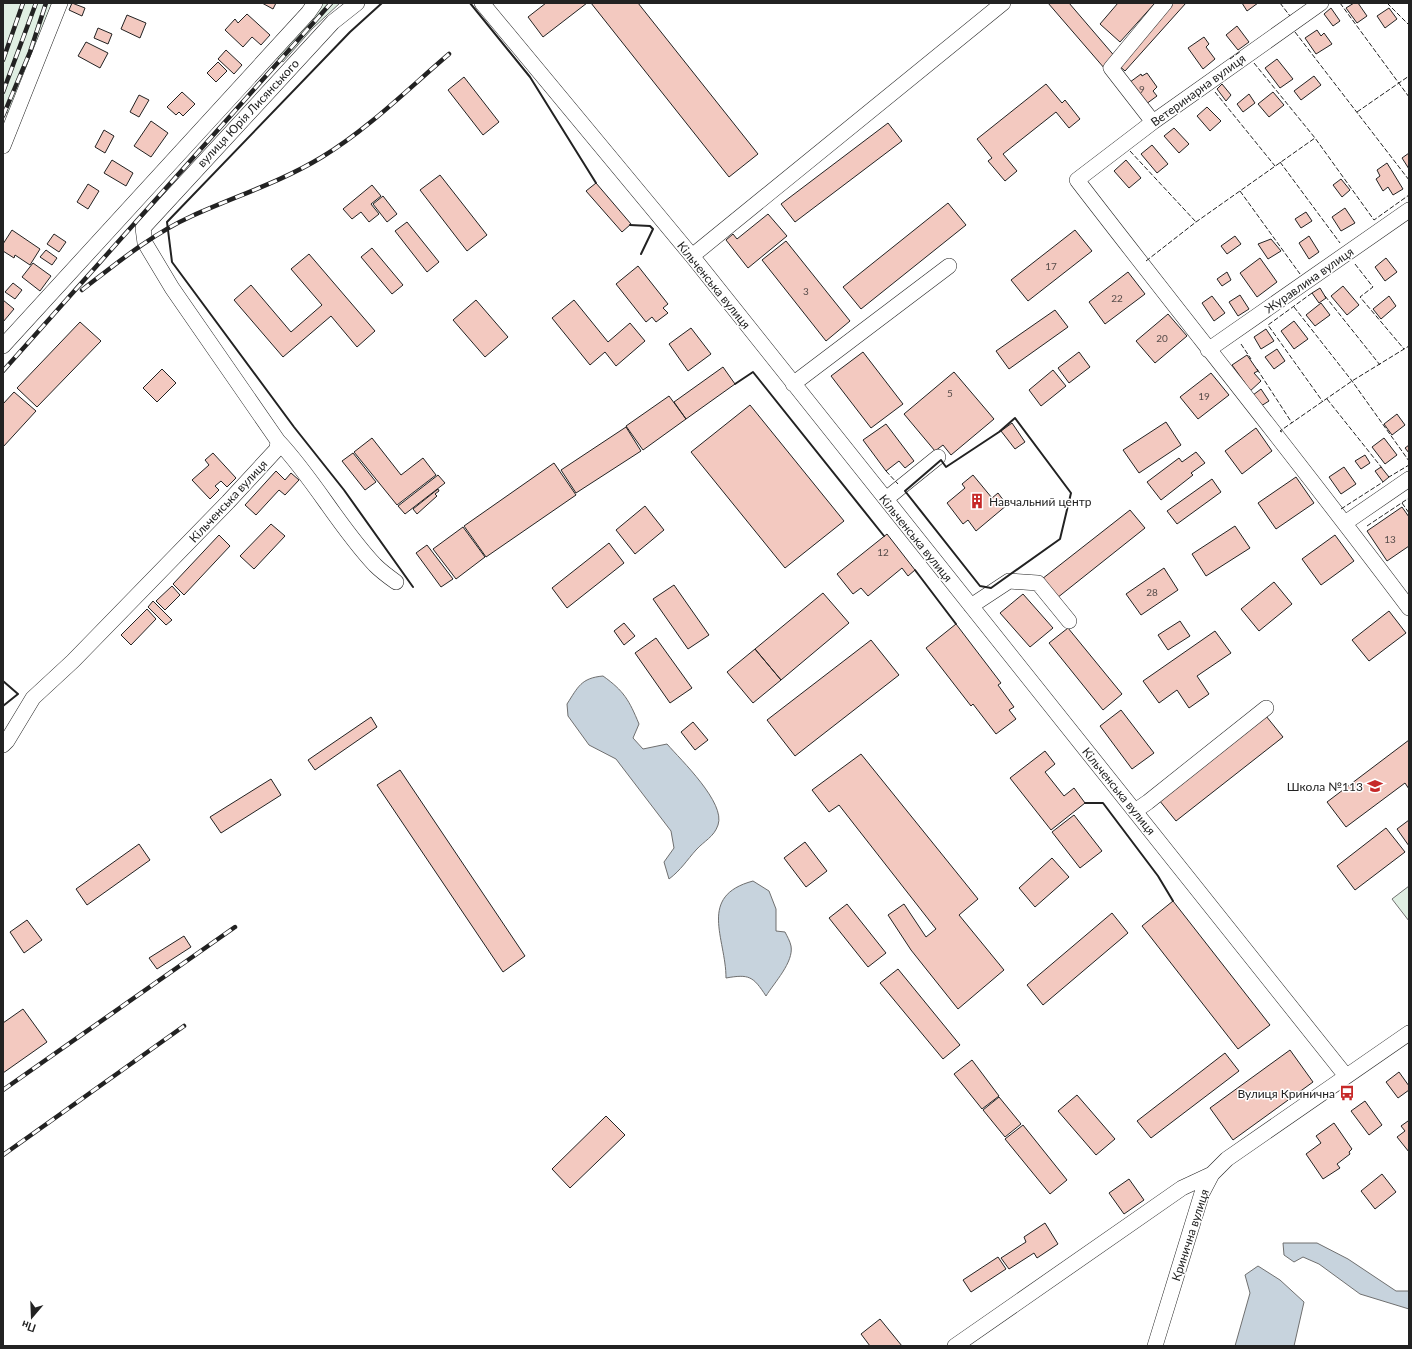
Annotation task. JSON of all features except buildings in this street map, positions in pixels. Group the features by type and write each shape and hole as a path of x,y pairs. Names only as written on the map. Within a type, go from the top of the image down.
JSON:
{"street":[{"path":"3,146 60,3"},
{"path":"3,346 211,120 308,12 314,3"},
{"name":"вулиця Юрія Лисянського","path":"278,442 172,288 145,243 143,228 333,22 357,3"},
{"name":"Кільченська вулиця","path":"482,3 692,256 1346,1076"},
{"path":"692,256 1003,3"},
{"path":"1153,122 1111,68 1165,3"},
{"name":"Ветеринарна вулиця","path":"1208,350 1077,180 1153,122 1321,3"},
{"name":"Журавлина вулиця","path":"1208,350 1409,210"},
{"path":"793,384 948,266"},
{"path":"1208,350 1345,523 1409,608"},
{"path":"278,442 291,455 327,505 376,565 396,582"},
{"name":"Кільченська вулиця","path":"3,745 7,741 33,698 73,661 228,502 276,449 278,442"},
{"path":"886,499 938,457"},
{"path":"1345,523 1409,480"},
{"path":"971,606 983,600 1009,581 1038,583 1069,621"},
{"path":"1135,811 1266,708"},
{"name":"Кринична вулиця","path":"1155,1346 1202,1193 1212,1174 1227,1159 1409,1033"},
{"path":"955,1346 1182,1188 1212,1174"}],"green space":[{"path":"3,3 52,3 41,41 11,114 3,111"},
{"path":"320,3 340,3 312,29 283,62 274,55"},
{"path":"1409,886 1409,921 1392,899"}],"shaded area":[{"path":"603,676 621,691 632,708 639,724 633,738 643,749 667,744 701,782 715,805 719,816 718,825 714,833 669,879 664,862 674,848 671,831 616,759 589,745 568,716 567,704 577,688 585,681"},
{"path":"753,881 769,891 776,909 776,931 785,932 791,946 791,952 787,965 766,996 758,984 750,978 740,976 726,978 718,920 720,908 725,897 736,888"},
{"path":"1283,1243 1317,1243 1348,1259 1396,1291 1409,1291 1409,1309 1360,1294 1319,1264 1303,1257 1294,1262 1284,1255"},
{"path":"1258,1266 1280,1280 1304,1302 1294,1346 1235,1346 1250,1293 1245,1275"}],"railway":[{"path":"3,60 23,3"},
{"path":"3,92 36,3"},
{"path":"3,116 30,52 46,3"},
{"path":"3,371 331,3"},
{"path":"82,290 149,240 177,223 291,174 322,157 372,121 449,54"},
{"path":"3,1090 235,927"},
{"path":"3,1155 184,1026"}],"fence":[{"path":"1280,3 1290,16"},
{"path":"1340,3 1409,97"},
{"path":"1387,3 1409,25"},
{"path":"1295,32 1409,180"},
{"path":"1230,59 1241,51"},
{"path":"1254,63 1315,138 1374,220 1409,195"},
{"path":"1357,112 1409,76"},
{"path":"1215,92 1275,166"},
{"path":"1146,261 1196,222 1315,138"},
{"path":"1130,151 1196,222"},
{"path":"1280,162 1340,243"},
{"path":"1240,191 1300,274"},
{"path":"1355,264 1373,287 1360,297 1404,349"},
{"path":"1312,293 1268,325 1323,402"},
{"path":"1325,296 1380,365"},
{"path":"1294,307 1352,381 1409,461"},
{"path":"1241,344 1251,359"},
{"path":"1282,432 1280,431 1352,381 1409,346"},
{"path":"1257,369 1292,423"},
{"path":"1327,399 1382,468"},
{"path":"1388,476 1389,477 1409,465"},
{"path":"886,471 898,484"},
{"path":"1341,509 1383,482"},
{"path":"1367,526 1409,498"},
{"path":"1402,503 1409,513"}],"wall":[{"path":"382,3 350,32 167,222 172,262 294,427 344,490 413,587"},
{"path":"470,3 530,77 596,183"},
{"path":"630,225 650,226 653,229 641,254"},
{"path":"735,384 753,372 884,536"},
{"path":"1015,418 1071,493 1060,539 991,588 980,586 905,491 941,460 946,467 999,432 1015,418"},
{"path":"915,570 956,624"},
{"path":"3,681 18,694 3,706"},
{"path":"1085,803 1103,803 1158,876 1173,901"}],"place":[{"name":"Навчальний центр","path":"977,501"},
{"name":"Школа №113","path":"1375,786"},
{"name":"Вулиця Кринична","path":"1347,1093"}]}
